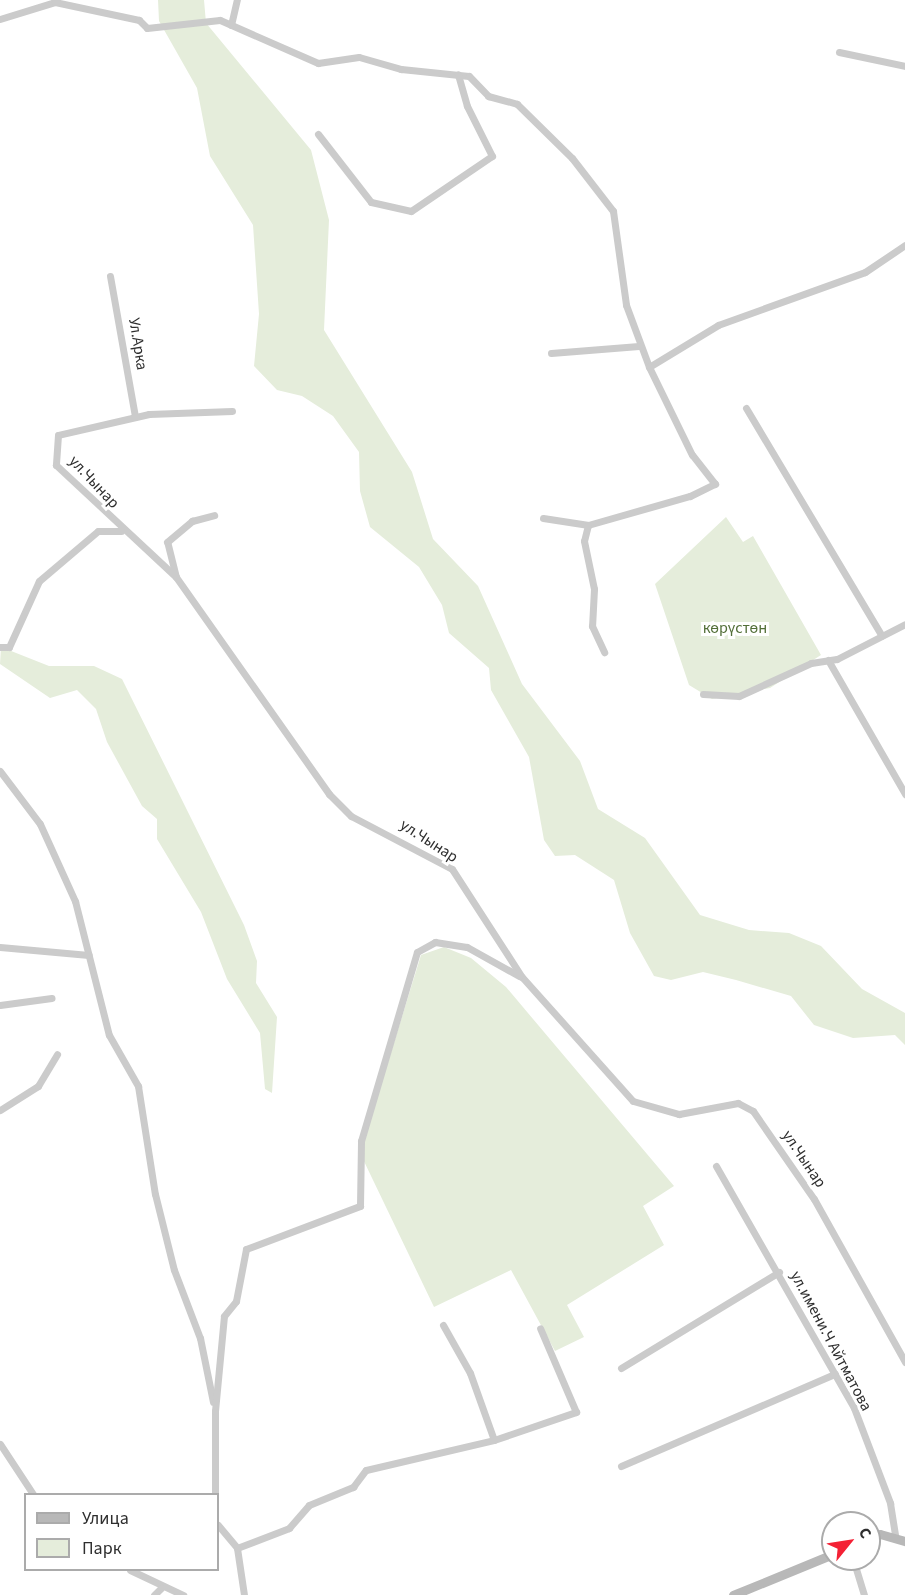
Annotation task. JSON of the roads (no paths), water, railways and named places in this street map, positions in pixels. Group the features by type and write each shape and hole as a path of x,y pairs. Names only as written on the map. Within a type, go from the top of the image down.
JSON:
{"street":[{"path":"231,25 237,0"},
{"path":"0,19 55,2 98,8 139,20 147,28 191,21 231,25 318,63 359,57 402,69 469,76 488,96 517,104 572,158 614,211 626,305 639,346 692,454 715,484 690,496 588,525 543,518"},
{"path":"839,52 905,66"},
{"path":"318,134 371,202 411,211 492,156 467,106 458,74"},
{"path":"649,367 718,325 865,272 905,245"},
{"name":"Ул.Арка","path":"110,276 135,417"},
{"path":"551,353 639,346"},
{"path":"746,408 882,636"},
{"name":"ул.Чынар","path":"232,411 135,417 58,435 56,465 121,531 176,577 329,794 351,816 452,869 522,977 633,1101 679,1114 738,1103 753,1111 814,1198 905,1362"},
{"path":"176,577 167,542 192,521 214,515"},
{"path":"588,525 584,541 594,589 592,626 604,652"},
{"path":"0,647 9,647 39,581 98,531 121,531"},
{"path":"703,694 739,696 828,660 905,624"},
{"path":"828,660 905,794"},
{"path":"0,771 40,824 75,901 109,1035 138,1086 155,1194 174,1270 200,1338 215,1411"},
{"path":"215,1493 215,1411 224,1316 236,1301 246,1250 360,1206 361,1141 417,952 435,942 467,947 522,977"},
{"path":"0,947 89,955"},
{"path":"0,1005 52,998"},
{"path":"0,1110 38,1086 57,1054"},
{"name":"ул.имени.Ч Айтматова","path":"716,1166 779,1272 835,1374 890,1503 900,1540"},
{"path":"621,1368 779,1272"},
{"path":"443,1324 470,1373 494,1440"},
{"path":"237,1548 289,1528 309,1505 353,1487 372,1468 494,1440 576,1412 540,1328"},
{"path":"621,1466 835,1374"},
{"path":"0,1444 32,1493"},
{"path":"219,1526 237,1548 244,1595"},
{"path":"881,1534 900,1540"},
{"path":"733,1595 821,1559"},
{"path":"133,1571 161,1588 183,1595"},
{"path":"857,1571 864,1595"},
{"path":"154,1595 161,1588"}],"park label":[{"name":"көрүстөн","path":"735,628"}]}
